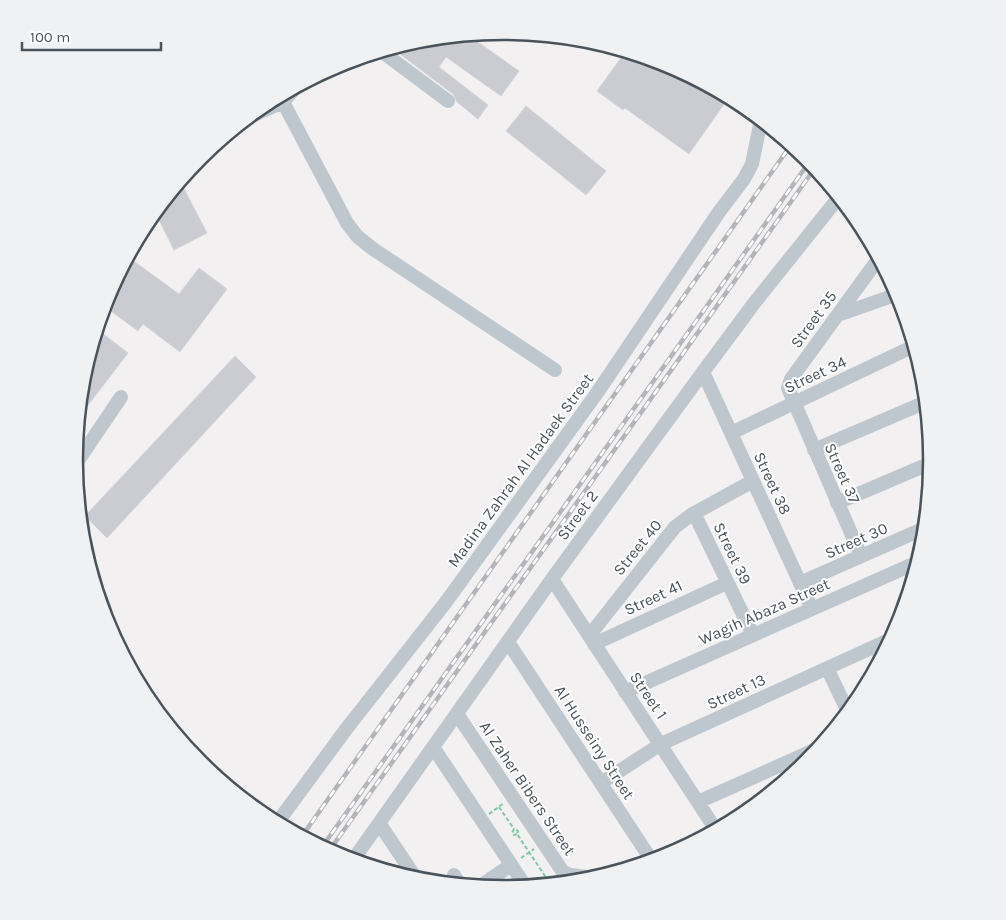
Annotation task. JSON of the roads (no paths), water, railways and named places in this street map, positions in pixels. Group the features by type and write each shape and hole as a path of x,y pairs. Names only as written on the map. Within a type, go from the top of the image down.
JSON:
{"street":[{"path":"388,56 448,101"},
{"path":"283,102 348,223 357,236 373,249 554,370"},
{"name":"Madina Zahrah Al Hadaek Street","path":"282,817 446,602 597,393 719,212 744,179 752,164 759,127"},
{"name":"Street 2","path":"357,854 552,579 703,372 755,302 835,202"},
{"name":"Street 35","path":"794,403 789,393 789,383 875,264"},
{"path":"838,315 890,297"},
{"name":"Street 34","path":"731,433 908,349"},
{"name":"Street 38","path":"703,372 812,609"},
{"path":"83,453 122,397"},
{"name":"Street 37","path":"794,403 861,556"},
{"path":"814,450 919,405"},
{"path":"837,503 923,467"},
{"name":"Street 40","path":"592,640 668,534 694,513 753,481"},
{"name":"Street 39","path":"694,513 753,636"},
{"name":"Street 30","path":"800,583 917,532"},
{"name":"Wagih Abaza Street","path":"625,692 910,566"},
{"name":"Street 1","path":"552,579 712,824"},
{"name":"Street 41","path":"592,640 727,583"},
{"name":"Al Husseiny Street","path":"508,642 648,854"},
{"name":"Street 13","path":"601,783 661,744 827,668 876,652"},
{"path":"827,668 844,704"},
{"name":"Al Zaher Bibers Street","path":"457,714 564,875"},
{"path":"433,747 521,879"},
{"path":"698,802 801,756"},
{"path":"379,823 410,870"},
{"path":"490,880 511,865"}],"railway":[{"path":"306,831 787,151"},
{"path":"326,841 805,168"},
{"path":"334,844 811,174"}]}
